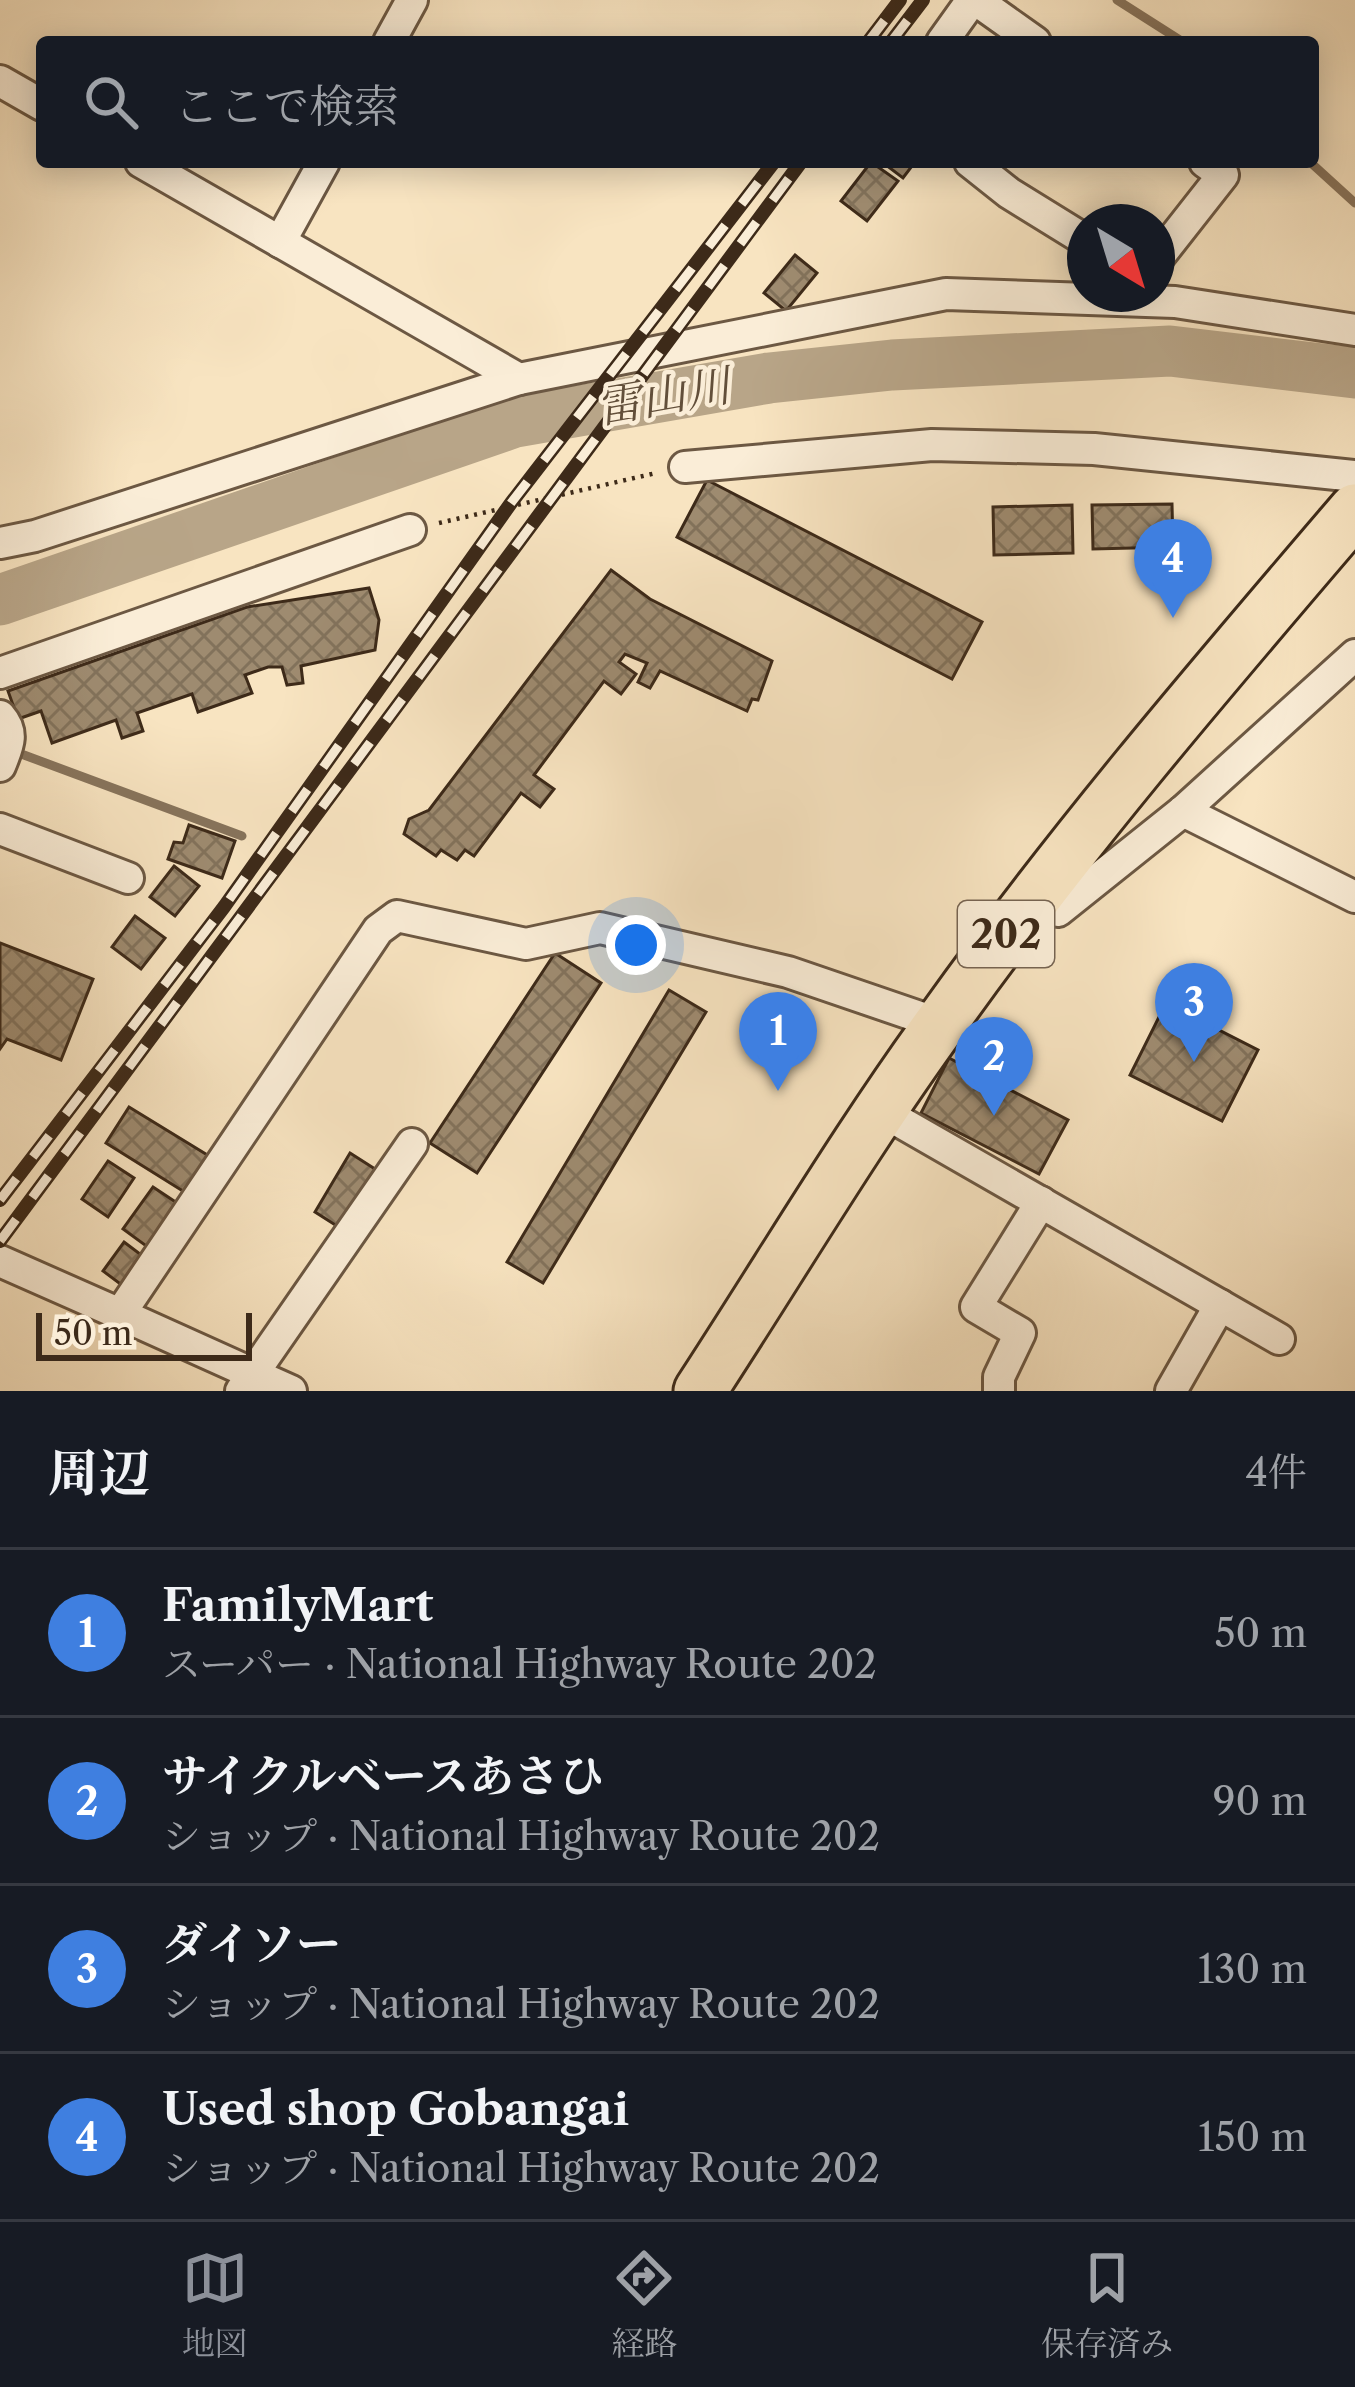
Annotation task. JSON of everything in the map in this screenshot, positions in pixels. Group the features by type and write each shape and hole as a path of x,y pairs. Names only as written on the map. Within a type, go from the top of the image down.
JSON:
{"highway":[{"name":"202","path":"700,1391 940,1024 1033,897 1173,722 1355,510"}],"street":[{"path":"392,36 412,0"},
{"path":"947,36 974,0 1026,36"},
{"path":"0,81 36,102"},
{"path":"151,168 520,379"},
{"path":"280,242 321,168"},
{"path":"978,168 1067,229"},
{"path":"1175,236 1223,175 1213,168"},
{"path":"0,543 57,529 520,379 946,294 1067,295"},
{"path":"1175,297 1355,330"},
{"path":"685,467 932,445 1094,449 1355,476"},
{"path":"0,673 410,530"},
{"path":"1033,897 1058,911 1183,811 1355,655"},
{"path":"0,716 9,729 0,766"},
{"path":"1183,811 1355,897"},
{"path":"0,830 128,878"},
{"path":"120,1314 378,930 397,916 526,944 600,928 788,972 940,1024"},
{"path":"883,1112 1279,1339"},
{"path":"247,1382 412,1144"},
{"path":"999,1391 999,1377 1020,1333 976,1307 1040,1202"},
{"path":"0,1261 120,1314 247,1382 291,1391"},
{"path":"1171,1391 1220,1305"}],"path":[{"path":"410,530 511,503 685,467"}],"building":[{"path":"866,168 880,168 898,181 867,221 841,201"},
{"path":"890,168 910,168 903,178"},
{"path":"795,255 817,273 786,311 764,293"},
{"path":"707,480 982,622 952,679 677,537"},
{"path":"1172,504 1173,547 1093,549 1092,505"},
{"path":"1072,505 1073,553 994,555 993,507"},
{"path":"611,570 650,599 772,661 758,700 752,699 747,711 660,671 650,688 638,682 647,663 625,654 619,662 636,674 621,694 604,681 534,775 554,789 540,807 521,793 474,856 465,850 457,860 441,850 436,856 404,834 409,819 429,810"},
{"path":"369,588 379,620 375,650 301,666 303,683 287,685 282,667 245,675 252,693 198,712 192,694 137,713 143,731 122,738 116,720 52,743 41,711 18,719 8,691 247,607"},
{"path":"189,825 235,841 222,878 168,859 174,842 183,843"},
{"path":"174,866 199,886 175,916 150,897"},
{"path":"135,916 165,938 141,969 112,947"},
{"path":"0,943 93,979 61,1060 7,1039 0,1049"},
{"path":"555,953 601,983 477,1173 430,1143"},
{"path":"669,990 706,1012 543,1283 507,1262"},
{"path":"1166,1003 1258,1050 1222,1121 1130,1075"},
{"path":"949,1058 1068,1120 1039,1174 921,1113"},
{"path":"129,1107 209,1156 186,1193 106,1143"},
{"path":"350,1153 375,1169 340,1228 315,1212"},
{"path":"108,1161 134,1178 108,1217 82,1199"},
{"path":"153,1187 180,1205 149,1248 123,1229"},
{"path":"124,1242 144,1257 123,1286 103,1271"}],"waterway":[{"path":"1117,0 1174,36"},
{"path":"1317,168 1355,203"},
{"name":"雷山川","path":"0,600 515,422 769,378 892,365 1170,351 1355,373"},
{"path":"24,755 242,836"}],"railway":[{"path":"873,36 900,0"},
{"path":"896,36 923,0"},
{"path":"0,1200 224,907 511,503 769,168"},
{"path":"0,1241 797,168"}],"place":[{"name":"Used shop Gobangai","path":"1173,618"},
{"name":"ダイソー","path":"1194,1062"},
{"name":"FamilyMart","path":"778,1091"},
{"name":"サイクルベースあさひ","path":"994,1116"}]}
